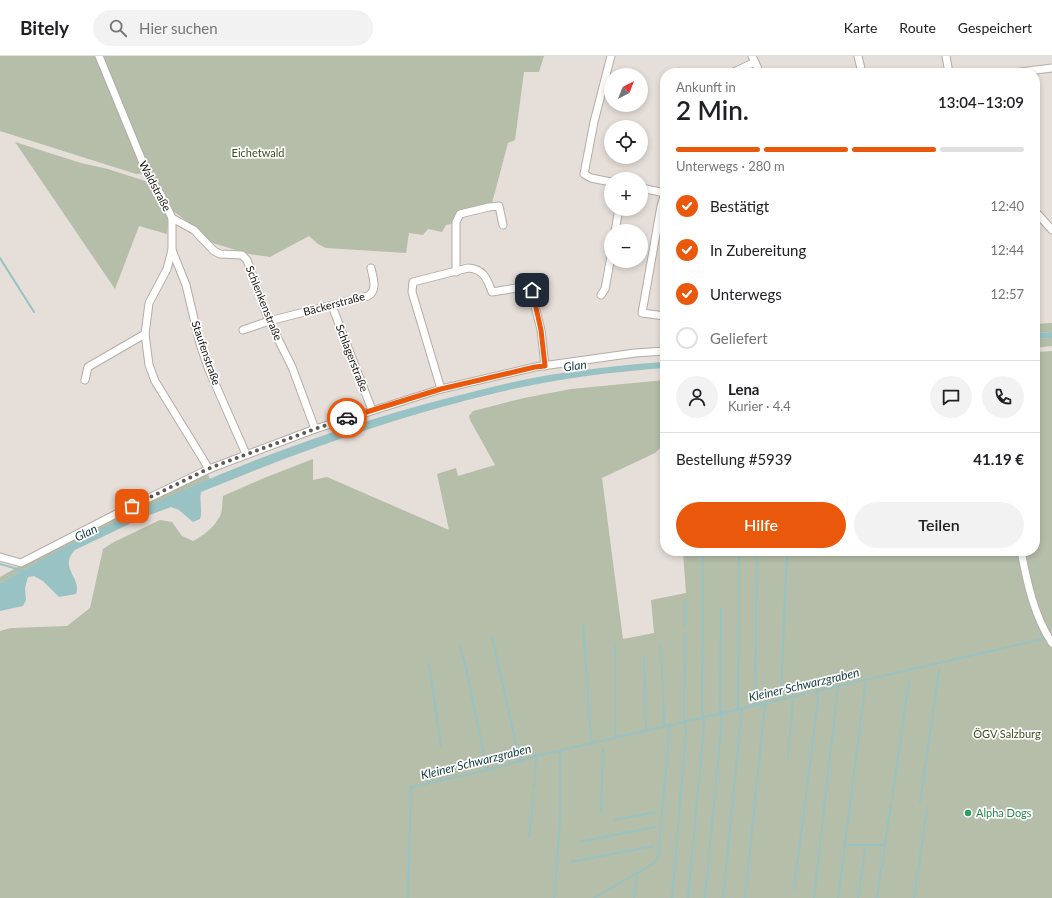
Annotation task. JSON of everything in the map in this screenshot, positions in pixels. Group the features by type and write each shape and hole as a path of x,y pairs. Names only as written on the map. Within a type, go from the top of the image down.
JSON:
{"street":[{"name":"Waldstraße","path":"99,56 148,175 161,195 172,218 172,250 167,269 149,303 145,334 149,365 152,376 210,468"},
{"path":"604,181 591,178 584,174 594,122 611,56"},
{"path":"858,56 861,68"},
{"path":"946,56 948,68"},
{"path":"740,68 754,59"},
{"path":"1040,70 1052,68"},
{"path":"648,189 660,192"},
{"path":"456,272 456,222 460,214 499,206 503,225"},
{"path":"660,212 642,313 660,315"},
{"path":"1040,217 1052,230"},
{"name":"Schlenkenstraße","path":"172,218 194,230 214,251 220,254 242,255 247,260 269,321 292,367 315,429"},
{"name":"Staufenstraße","path":"172,250 186,284 200,344 209,370 246,454"},
{"name":"Bäckerstraße","path":"243,330 269,321 332,306 371,294 374,287 371,268"},
{"path":"441,389 412,292 413,282 468,268 477,268 482,272 492,292 529,286 532,290 541,330 545,366"},
{"path":"602,295 605,289 609,268"},
{"name":"Schlagerstraße","path":"332,306 372,410"},
{"path":"85,380 88,368 145,334"},
{"path":"0,557 21,563 210,468 315,429 372,410 441,389 535,367 660,350"},
{"path":"1022,556 1031,594 1046,634 1051,642"}],"green space":[{"name":"Eichetwald","path":"0,56 544,56 539,72 524,72 515,140 508,143 492,203 457,213 455,223 446,225 442,232 428,229 423,235 409,233 406,253 326,248 318,244 309,236 270,257 249,254 203,240 188,222 170,209 150,173 136,174 0,131"},
{"path":"15,142 145,181 153,187 165,206 168,222 167,234 139,226 115,289"},
{"path":"1052,323 1052,332 1040,333 1040,324"},
{"path":"1052,338 1052,346 1040,347 1040,339"},
{"name":"ÖGV Salzburg","path":"1052,351 1052,898 0,898 0,631 11,628 67,626 90,608 103,549 114,542 160,520 172,522 182,536 193,541 201,537 217,521 221,513 223,496 313,459 313,480 327,477 449,530 437,474 456,468 458,476 495,465 470,420 469,416 473,411 524,398 571,389 660,380 660,448 655,453 602,478 623,639 654,633 651,600 686,593 683,556 1040,556 1040,352"},
{"path":"207,472 210,479 104,528 0,583 0,577 39,555"}],"water":[{"path":"1052,332 1052,338 1040,339 1040,333"},
{"path":"660,362 660,368 603,374 520,387 423,412 348,436 274,463 201,492 200,519 193,522 179,510 171,507 144,517 75,550 70,556 69,567 76,582 76,594 59,597 43,581 34,576 28,577 25,588 26,600 23,606 0,611 0,583 107,526 162,500 274,453 390,414 448,398 548,375 626,365"}],"waterway":[{"path":"0,258 34,312"},
{"path":"738,710 739,556"},
{"path":"756,705 757,556"},
{"path":"782,699 781,693 787,556"},
{"path":"688,898 704,725 702,712 703,557"},
{"path":"0,564 24,571"},
{"path":"685,600 685,626"},
{"path":"705,898 722,719 720,708 721,609"},
{"path":"583,624 591,739 593,743"},
{"path":"672,898 686,730 684,717 685,633"},
{"path":"492,637 520,762"},
{"name":"Kleiner Schwarzgraben","path":"408,898 411,787 496,768 536,756 1047,638"},
{"path":"615,643 616,737"},
{"path":"460,647 465,664 487,769"},
{"path":"661,647 664,726"},
{"path":"644,656 646,731"},
{"path":"429,664 441,746"},
{"path":"920,802 939,670"},
{"path":"838,898 866,680"},
{"path":"892,798 909,680"},
{"path":"814,898 838,687"},
{"path":"794,889 818,699 817,691"},
{"path":"788,758 793,702 792,697"},
{"path":"745,898 765,703"},
{"path":"723,898 742,708"},
{"path":"594,898 651,865 658,857 670,725"},
{"path":"601,812 603,748"},
{"name":"Kleiner Schwarzgraben","path":"554,898 560,822 560,751"},
{"path":"534,787 536,757"},
{"path":"529,837 534,792"},
{"path":"877,898 891,804"},
{"path":"914,898 927,810"},
{"path":"615,820 656,812"},
{"path":"579,842 655,827"},
{"path":"845,845 885,845"},
{"path":"571,862 654,846"},
{"path":"858,898 865,850"},
{"path":"634,898 637,873"}],"way so far":[{"path":"132,506 210,468 347,418"}],"place":[{"name":"Alpha Dogs","path":"968,813"}],"route":[{"path":"347,418 441,389 545,366 541,330 532,290"}],"water label":[{"name":"Glan","path":"575,366"},
{"name":"Glan","path":"86,533"}]}
